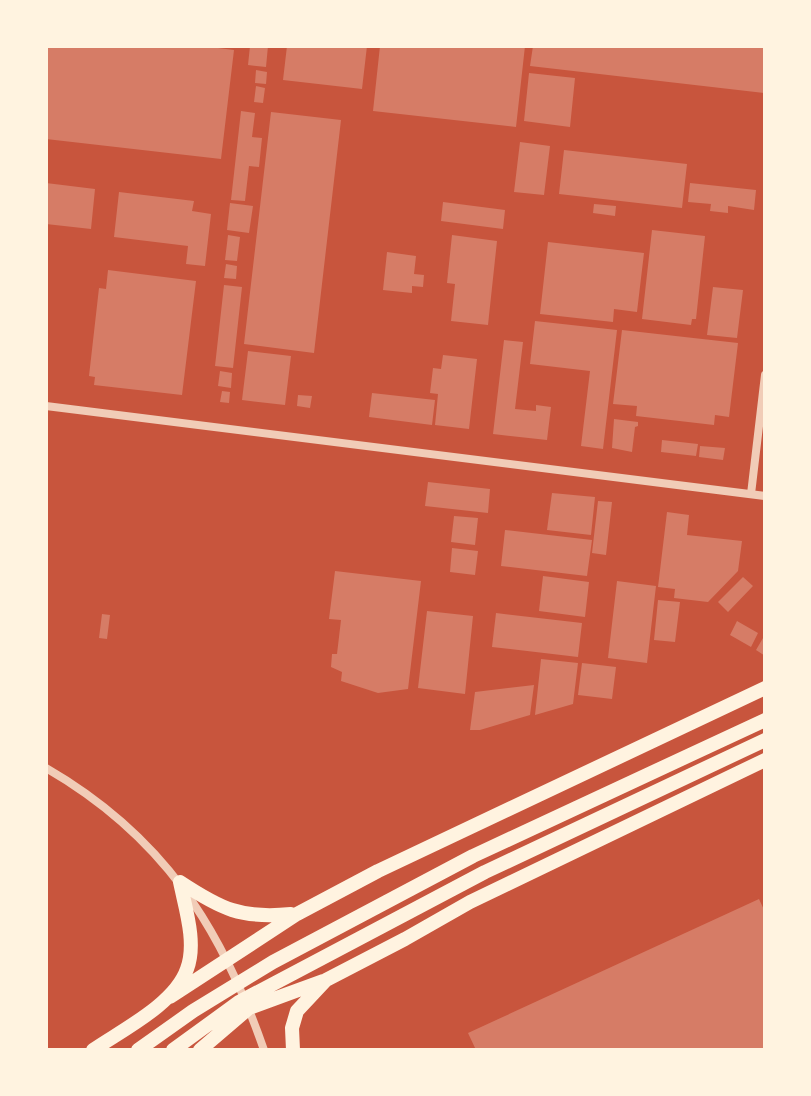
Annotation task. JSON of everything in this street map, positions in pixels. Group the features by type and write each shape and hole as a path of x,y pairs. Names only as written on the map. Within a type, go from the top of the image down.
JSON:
{"highway":[{"path":"93,1050 226,958 297,914 378,871 765,688"},
{"path":"140,1049 193,1011 273,962 473,856 765,720"},
{"path":"173,1050 239,1002 472,879 765,740"},
{"path":"200,1050 249,1008 326,980 470,902 765,760"},
{"path":"180,882 210,902 246,915 297,914"},
{"path":"170,997 188,969 190,947 180,882"},
{"path":"293,1050 292,1028 297,1011 326,980"}],"street":[{"path":"751,494 765,375"},
{"path":"46,406 765,496"},
{"path":"46,768 80,788 145,843 180,882 226,958 264,1050"}],"building":[{"path":"46,46 202,46 234,50 221,159 46,139"},
{"path":"250,46 268,46 266,67 248,65"},
{"path":"287,46 367,46 362,89 283,80"},
{"path":"380,46 525,46 516,127 373,111"},
{"path":"533,46 765,46 765,93 530,66"},
{"path":"256,70 267,72 266,84 255,83"},
{"path":"529,73 575,78 570,127 524,121"},
{"path":"256,86 265,88 263,103 254,102"},
{"path":"241,111 255,113 252,137 262,138 259,167 249,166 245,201 231,200"},
{"path":"271,112 341,120 314,353 244,344"},
{"path":"520,142 550,146 544,195 514,192"},
{"path":"564,150 687,164 682,208 559,194"},
{"path":"46,183 95,189 91,229 46,224"},
{"path":"690,183 756,190 754,210 728,206 728,213 710,211 711,204 688,202"},
{"path":"119,192 194,201 192,211 211,214 205,266 186,264 188,246 114,237"},
{"path":"443,202 505,210 503,229 441,221"},
{"path":"230,203 253,206 249,233 227,230"},
{"path":"594,204 616,206 615,216 593,213"},
{"path":"652,230 705,236 696,319 692,319 691,325 642,319"},
{"path":"228,235 240,237 237,261 225,260"},
{"path":"452,235 497,241 488,325 451,321 455,284 447,283"},
{"path":"548,242 644,253 637,312 614,309 613,322 540,314"},
{"path":"387,252 416,256 414,274 424,275 423,287 412,286 412,293 383,290"},
{"path":"226,264 237,266 236,279 224,278"},
{"path":"108,270 196,281 182,395 94,385 95,377 89,376 99,288 106,289"},
{"path":"224,285 242,287 233,368 215,366"},
{"path":"713,287 743,290 737,338 707,335"},
{"path":"535,321 617,330 603,449 581,446 590,371 530,364"},
{"path":"622,330 738,343 729,417 715,415 714,425 636,416 637,406 613,404"},
{"path":"504,340 523,342 515,409 536,411 536,405 551,407 547,440 493,434"},
{"path":"248,351 291,356 285,405 242,400"},
{"path":"443,355 477,359 469,429 435,425 438,394 430,393 433,368 441,369"},
{"path":"220,371 232,373 231,388 218,386"},
{"path":"222,391 230,392 229,403 220,402"},
{"path":"372,393 435,400 432,425 369,417"},
{"path":"298,395 312,396 310,408 297,406"},
{"path":"614,419 638,422 632,452 612,448"},
{"path":"662,440 698,444 696,456 661,452"},
{"path":"700,446 725,448 723,460 699,457"},
{"path":"428,482 490,489 488,513 425,506"},
{"path":"552,493 595,497 591,535 547,530"},
{"path":"598,501 612,502 606,555 592,553"},
{"path":"667,512 689,515 687,535 742,541 738,571 708,602 674,598 675,589 658,587"},
{"path":"454,516 478,518 475,545 451,542"},
{"path":"505,530 592,540 587,576 501,566"},
{"path":"452,548 478,551 475,575 450,572"},
{"path":"335,571 421,581 408,689 378,693 341,681 342,672 331,667 332,654 337,654 341,620 329,619"},
{"path":"543,576 589,582 585,617 539,611"},
{"path":"743,577 753,586 728,612 718,602"},
{"path":"617,581 656,586 647,663 608,658"},
{"path":"658,600 680,602 675,642 654,640"},
{"path":"427,611 473,616 465,694 418,688"},
{"path":"496,613 582,623 578,657 492,647"},
{"path":"102,614 110,615 107,639 99,638"},
{"path":"737,621 758,633 751,647 730,635"},
{"path":"765,639 765,656 756,650"},
{"path":"541,659 578,663 573,704 535,715"},
{"path":"582,663 616,667 612,699 578,695"},
{"path":"534,685 530,715 480,730 470,730 475,692"},
{"path":"759,899 765,912 765,1050 476,1050 468,1033"}]}
